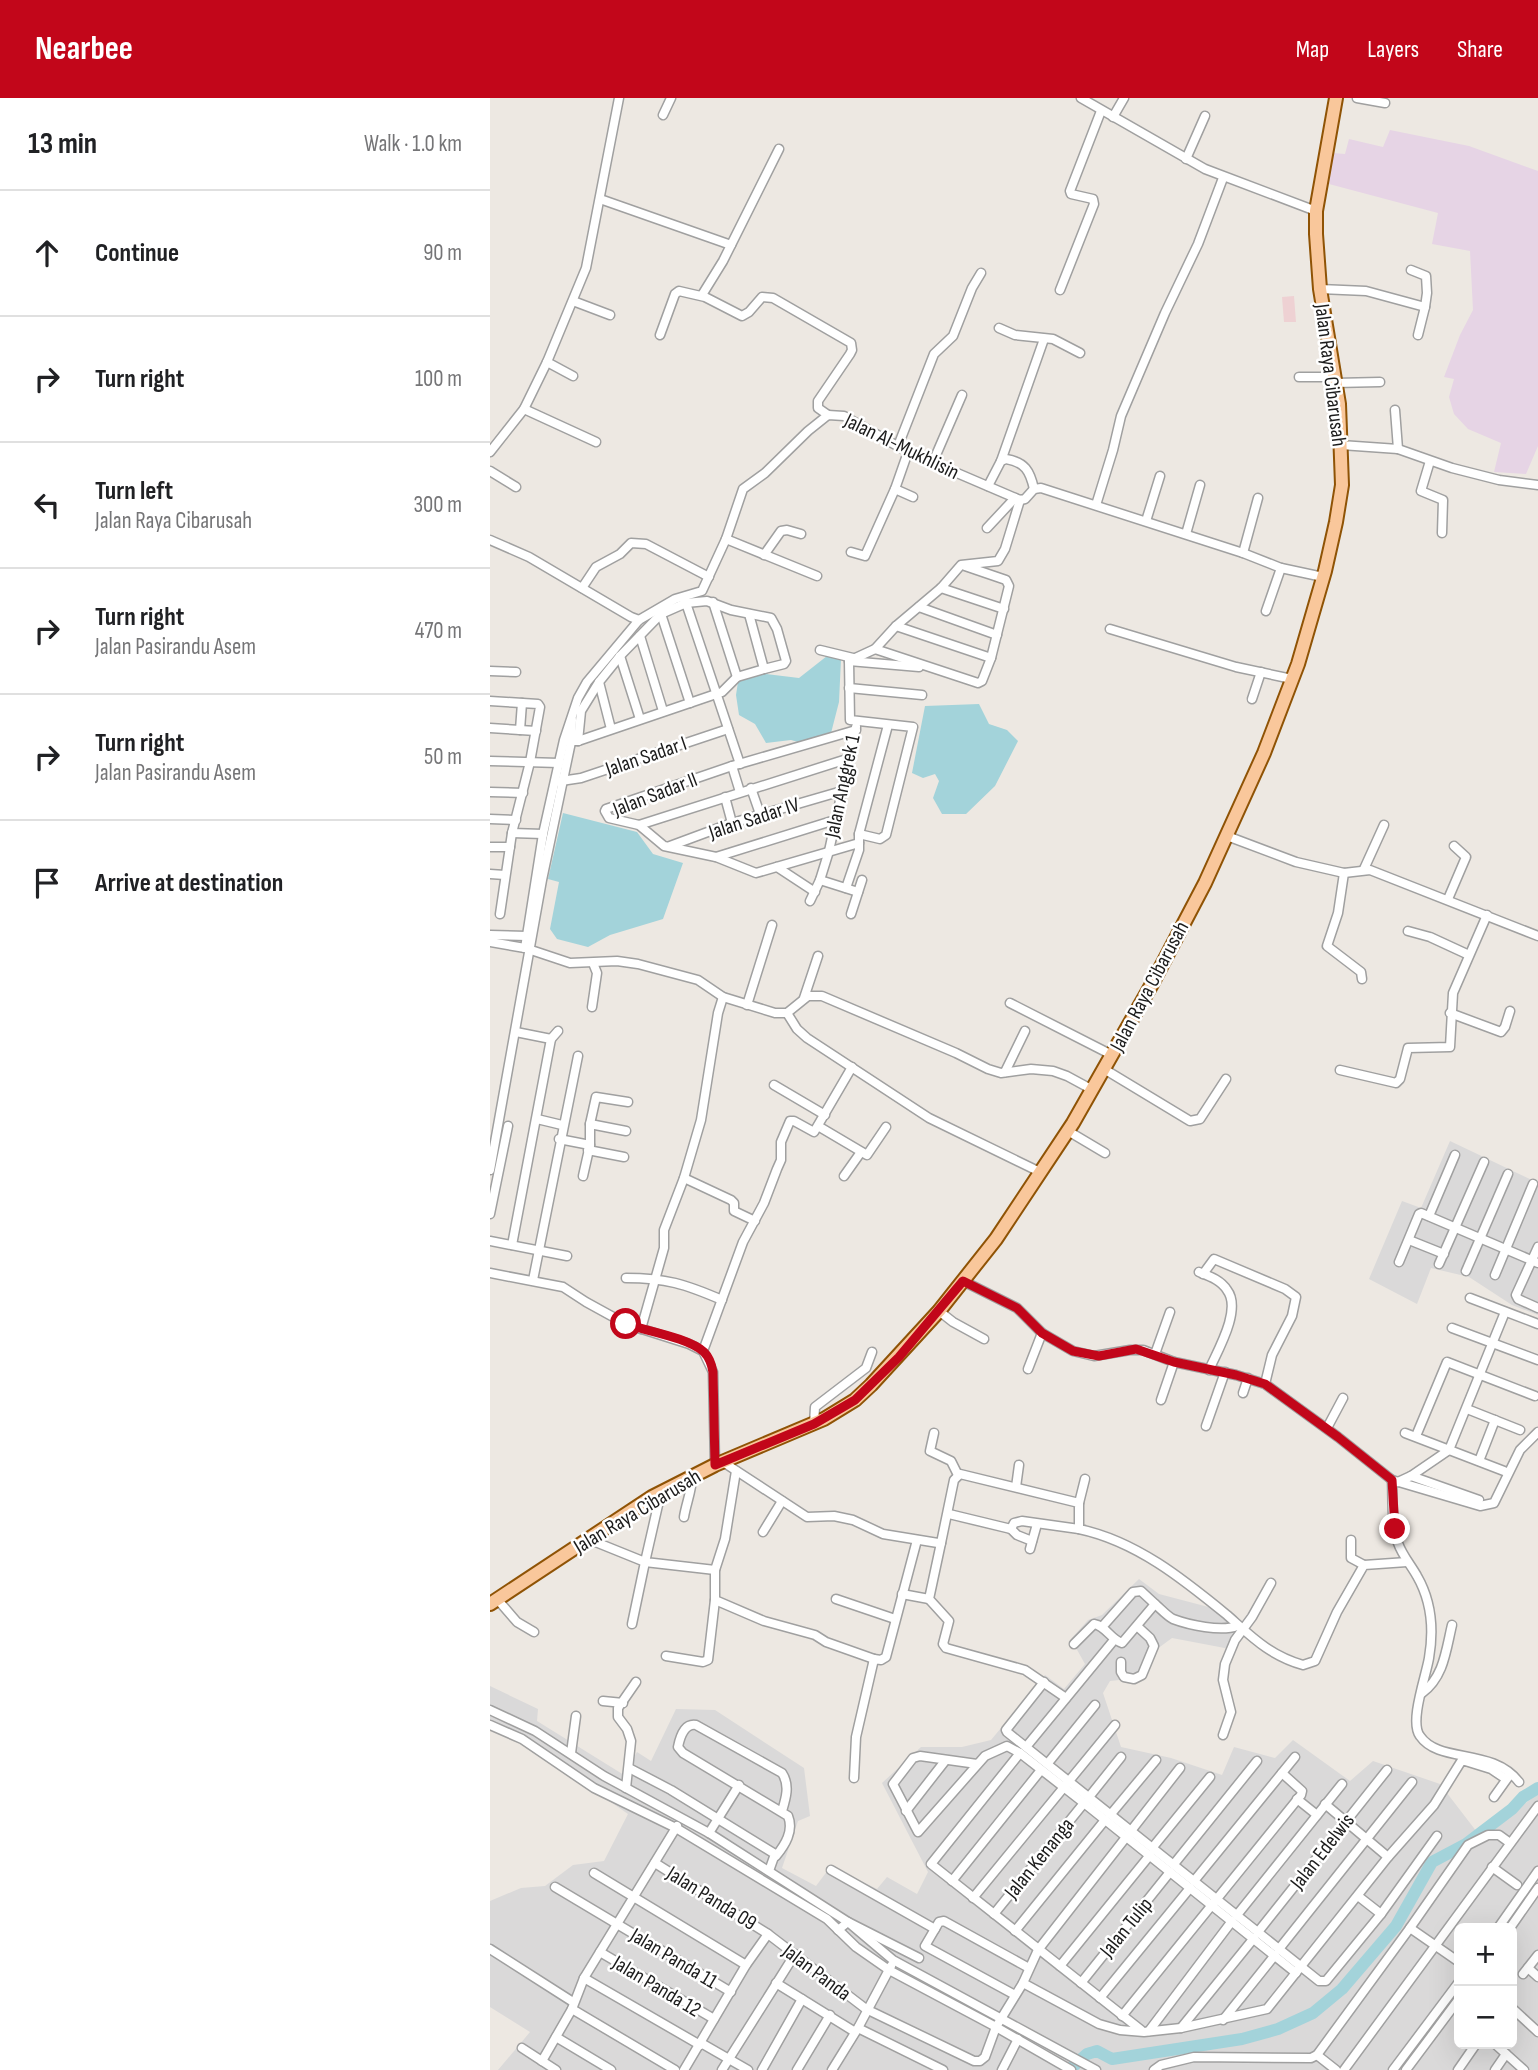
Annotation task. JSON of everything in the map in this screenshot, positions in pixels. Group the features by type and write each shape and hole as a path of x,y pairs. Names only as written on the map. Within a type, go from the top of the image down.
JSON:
{"main road":[{"name":"Jalan Raya Cibarusah","path":"494,1602 661,1492 814,1424 842,1409 863,1393 939,1311 996,1238 1068,1131 1152,984 1227,836 1264,753 1292,679 1323,577 1341,497 1341,445 1321,289 1316,211 1336,98"}],"street":[{"path":"490,452 524,409 547,362 588,260 619,98"},
{"path":"663,115 671,98"},
{"path":"1081,98 1223,178 1316,211"},
{"path":"1113,117 1124,98"},
{"path":"1357,98 1385,103"},
{"path":"1060,290 1094,204 1093,199 1071,194 1070,191 1101,111"},
{"path":"1186,159 1205,116"},
{"path":"702,296 779,149"},
{"path":"1096,505 1121,416 1198,244 1223,178"},
{"path":"600,199 731,245"},
{"path":"1411,270 1426,276 1427,293 1418,335"},
{"path":"898,446 934,354 953,336 972,288 981,273"},
{"path":"1321,289 1366,291 1425,307"},
{"path":"660,335 677,292 702,296 742,316 762,297 773,298 851,343 850,355 817,404 818,408 828,415"},
{"path":"573,301 610,315"},
{"path":"999,328 1015,335 1053,340 1080,353"},
{"path":"988,486 1001,461 1044,339"},
{"path":"547,362 573,376"},
{"path":"1299,377 1380,382"},
{"path":"933,462 962,395"},
{"path":"524,409 596,442"},
{"path":"1395,410 1398,449"},
{"name":"Jalan Al-Mukhlisin","path":"571,741 572,717 587,682 639,620 675,599 699,593 705,587 726,540 743,489 765,473 828,415 844,416 908,452 1018,499"},
{"path":"1341,445 1398,449 1499,480 1538,485"},
{"path":"851,552 865,556 895,489 908,452"},
{"path":"1001,461 1011,460 1025,466 1034,489"},
{"path":"1430,461 1421,491 1443,500 1442,533"},
{"path":"490,471 516,487"},
{"path":"1146,521 1160,476"},
{"path":"1186,534 1200,485"},
{"path":"987,528 1018,499 1029,496 1034,489 1041,488 1243,553 1281,568 1323,577"},
{"path":"895,489 913,497"},
{"path":"1243,553 1258,498"},
{"path":"851,660 875,649 941,588 961,565 998,561 1005,549 1018,499"},
{"path":"764,555 781,531 801,534"},
{"path":"490,540 529,557 639,620"},
{"path":"726,540 817,576"},
{"path":"582,589 596,567 620,554 631,543 637,542 646,544 709,577"},
{"path":"875,649 978,683 985,679 1009,586 1006,580 961,565"},
{"path":"1266,611 1281,568"},
{"path":"941,588 1004,609"},
{"path":"490,1170 516,1032 539,880 543,834 559,781 571,741 581,711 620,656 661,614 700,600 771,618 780,639 785,663 737,677 726,690 716,694 571,741 559,763 559,781 539,880 527,936 528,949"},
{"path":"713,602 737,677"},
{"path":"686,603 728,729 740,792"},
{"path":"919,607 997,635"},
{"path":"661,614 690,703"},
{"path":"749,614 764,669"},
{"path":"897,626 992,658"},
{"path":"1110,629 1236,667 1292,679"},
{"path":"639,636 663,711"},
{"path":"820,650 851,660 931,668"},
{"path":"620,656 640,719"},
{"name":"Jalan Anggrek 1","path":"810,901 829,851 850,758 853,723 849,688 851,660"},
{"path":"490,671 516,672"},
{"path":"1252,699 1261,672"},
{"path":"599,682 611,729"},
{"path":"849,688 922,695"},
{"path":"490,701 539,706 530,762 512,833 500,914"},
{"path":"520,730 522,703"},
{"path":"846,888 888,725 853,723"},
{"name":"Jalan Sadar II","path":"853,723 605,810 609,818 639,825 661,845 716,857 756,873 859,839 880,839 886,835 914,732 910,725 888,725"},
{"path":"490,728 536,731"},
{"name":"Jalan Sadar I","path":"559,781 574,780 728,729"},
{"path":"639,825 850,758"},
{"path":"490,761 559,763"},
{"path":"751,788 760,814"},
{"name":"Jalan Sadar IV","path":"667,847 760,814 842,791"},
{"path":"490,792 523,793"},
{"path":"725,797 732,823"},
{"path":"490,819 516,820"},
{"path":"716,857 835,820"},
{"path":"1364,869 1384,825"},
{"path":"512,833 543,834"},
{"path":"1227,836 1285,859 1344,873 1364,869 1448,899 1538,936"},
{"path":"1448,899 1466,857 1454,846"},
{"path":"490,847 510,847"},
{"path":"777,867 815,892"},
{"path":"1344,873 1339,910 1327,946 1361,972 1362,979"},
{"path":"490,874 506,875"},
{"path":"820,880 858,892"},
{"path":"852,914 862,880"},
{"path":"490,902 502,903"},
{"path":"1340,1070 1397,1082 1408,1048 1450,1047 1453,993 1487,915"},
{"path":"747,1006 772,925"},
{"path":"1408,931 1430,937 1469,955"},
{"path":"490,935 527,936"},
{"path":"490,942 528,949 570,963 617,961 638,964 698,980 723,997 775,1013 788,1013 804,998 818,956"},
{"path":"592,1007 597,973 593,963"},
{"path":"804,998 818,995 828,998 988,1069 1005,1072 1031,1069 1053,1071 1091,1089"},
{"path":"641,1329 666,1241 664,1230 684,1178 701,1120 718,1013 723,997"},
{"path":"1010,1003 1112,1055"},
{"path":"1450,1013 1501,1032 1510,1011"},
{"path":"788,1013 797,1029 929,1118 1040,1172"},
{"path":"512,1245 551,1039 558,1031"},
{"path":"1005,1072 1024,1031"},
{"path":"516,1032 551,1039"},
{"path":"533,1278 578,1055"},
{"path":"703,1351 743,1242 781,1160 781,1142 789,1123 794,1121 814,1132 852,1067"},
{"path":"1104,1069 1190,1121 1200,1119 1226,1079"},
{"path":"774,1085 825,1115"},
{"path":"583,1176 590,1124 597,1097 628,1102"},
{"path":"537,1119 562,1125"},
{"path":"590,1124 626,1131"},
{"path":"490,1214 508,1126"},
{"path":"818,1126 869,1155 886,1127"},
{"path":"1068,1131 1105,1153"},
{"path":"559,1139 624,1157"},
{"path":"844,1176 861,1152"},
{"path":"1429,1216 1455,1155"},
{"path":"1439,1264 1484,1162"},
{"path":"1466,1271 1508,1174"},
{"path":"684,1178 727,1198 734,1203 734,1211 755,1221"},
{"path":"1495,1275 1534,1184"},
{"path":"1399,1262 1419,1214 1535,1262"},
{"path":"1409,1240 1444,1254"},
{"path":"490,1241 567,1256"},
{"path":"1538,1247 1535,1262 1516,1297 1538,1308"},
{"path":"1209,1370 1221,1344 1233,1306 1227,1289 1216,1280 1200,1273 1215,1260 1285,1289 1296,1297 1292,1316 1272,1355 1265,1384"},
{"path":"490,1271 563,1282"},
{"path":"533,1278 564,1287 626,1324 689,1343 703,1351 713,1372 719,1464 736,1471 807,1517 834,1516 853,1520 883,1534 940,1543"},
{"path":"626,1278 682,1283 722,1300"},
{"path":"963,1281 1017,1308 1042,1333 1073,1351 1099,1356 1136,1349 1174,1362 1226,1372 1265,1384 1395,1481 1486,1506 1494,1503 1520,1450 1538,1432"},
{"path":"1470,1298 1538,1324"},
{"path":"939,1311 984,1339"},
{"path":"1155,1354 1170,1312"},
{"path":"1395,1481 1411,1476 1449,1450 1505,1312"},
{"path":"1452,1328 1538,1360"},
{"path":"1028,1369 1042,1333"},
{"path":"814,1424 815,1407 866,1368 872,1353"},
{"path":"1161,1400 1174,1362"},
{"path":"1416,1436 1447,1362 1535,1396"},
{"path":"1206,1426 1226,1372"},
{"path":"1243,1393 1248,1378"},
{"path":"1327,1429 1343,1398"},
{"path":"1466,1409 1520,1430"},
{"path":"1479,1461 1495,1420"},
{"path":"934,1433 930,1451 951,1461 958,1475"},
{"path":"1405,1433 1504,1471"},
{"path":"1016,1487 1019,1465"},
{"path":"666,1656 707,1662 715,1600 715,1570 725,1539 736,1471"},
{"path":"958,1475 1079,1503"},
{"path":"929,1599 954,1480 958,1475"},
{"path":"1411,1476 1479,1500"},
{"path":"684,1517 692,1477"},
{"path":"1079,1529 1079,1503 1085,1479"},
{"path":"1395,1481 1395,1529 1398,1542 1419,1579 1432,1621 1432,1643 1416,1727 1419,1735 1429,1746 1482,1758 1508,1777"},
{"path":"632,1624 661,1492"},
{"path":"763,1532 782,1501"},
{"path":"949,1514 1011,1529 1031,1545 1037,1524"},
{"path":"1011,1529 1014,1522 1018,1521 1097,1533 1173,1572 1259,1644 1303,1665 1315,1661 1337,1612 1364,1565"},
{"path":"588,1539 645,1562 715,1570"},
{"path":"715,1600 764,1621 815,1634 826,1642 881,1660 886,1657 917,1540"},
{"path":"1351,1540 1351,1558 1364,1565 1407,1562"},
{"path":"1223,1735 1231,1712 1223,1670 1240,1629 1272,1583"},
{"path":"1102,1627 1133,1592 1141,1591 1173,1619 1206,1627 1240,1629"},
{"path":"902,1594 929,1599 949,1621 943,1644 946,1648 1021,1669 1066,1698"},
{"path":"836,1599 895,1619"},
{"path":"494,1602 517,1622 534,1632"},
{"path":"1074,1644 1090,1626 1098,1625 1114,1640 1122,1643 1155,1604"},
{"path":"1422,1693 1434,1683 1440,1673 1452,1625"},
{"path":"1121,1662 1124,1677 1134,1679 1142,1675 1154,1646 1138,1627"},
{"path":"1114,1640 931,1864 1122,2016 1147,2032"},
{"path":"854,1778 856,1737 874,1659"},
{"path":"626,1788 631,1741 617,1715 618,1708 636,1682"},
{"path":"1044,1682 1006,1730 1023,1750 1299,1970 1318,1981 1326,1981 1381,1914 1437,1836"},
{"path":"603,1700 623,1703"},
{"path":"952,1881 1096,1704"},
{"path":"490,1710 535,1731 604,1776 682,1817 848,1922 919,1958"},
{"path":"571,1753 576,1716"},
{"path":"490,1725 522,1739 594,1788 676,1828 827,1919 856,1947 888,1970 1069,2069"},
{"path":"769,1871 784,1846 790,1830 790,1819 782,1811 680,1750 679,1742 687,1726 696,1725 782,1773 787,1796 782,1811"},
{"path":"973,1898 1115,1725"},
{"path":"977,1764 920,1756 913,1758 892,1784 918,1832 985,1756 1007,1746 1023,1750"},
{"name":"Jalan Kenanga","path":"994,1914 1121,1757"},
{"path":"1100,1998 1295,1758"},
{"path":"1015,1931 1156,1760"},
{"path":"1023,1983 1099,2024 1120,2030 1147,2032 1181,2028 1267,2009 1388,1857 1434,1805 1462,1760 1491,1769 1518,1782"},
{"path":"906,1811 945,1761"},
{"name":"Jalan Tulip","path":"1081,1983 1257,1761"},
{"path":"629,1768 671,1790 776,1856"},
{"path":"866,2009 974,2061 981,2061 996,2027 1023,1983 1038,1950 1180,1768"},
{"name":"Jalan Edelwis","path":"1181,2028 1387,1770"},
{"path":"1122,2016 1297,1799 1302,1791 1282,1773"},
{"path":"1060,1966 1210,1777"},
{"path":"1494,1797 1508,1777"},
{"path":"1223,2020 1412,1782"},
{"path":"1147,2032 1342,1784"},
{"path":"709,1833 739,1785"},
{"path":"1297,1799 1317,1815"},
{"path":"1325,1804 1388,1857"},
{"path":"1344,2070 1538,1806"},
{"path":"542,2061 584,1978 682,1817"},
{"path":"1317,2056 1468,1845 1481,1837 1495,1835 1510,1843"},
{"name":"Jalan Panda 09","path":"655,1863 768,1934"},
{"path":"1492,1867 1517,1885"},
{"path":"831,1870 934,1929"},
{"path":"1502,1923 1538,1871"},
{"path":"594,1873 746,1965"},
{"name":"Jalan Panda 11","path":"555,1887 731,1992"},
{"path":"1514,1923 1538,1888"},
{"path":"1358,1896 1381,1914"},
{"path":"914,1972 934,1929 939,1922 944,1921 1030,1968"},
{"path":"838,1930 848,1922"},
{"path":"848,1922 894,1960 914,1972 1093,2068"},
{"path":"1410,1928 1454,1958"},
{"path":"684,2070 746,1965 768,1934"},
{"name":"Jalan Panda","path":"768,1934 866,2009"},
{"path":"925,1946 1015,1995"},
{"path":"490,1949 675,2070"},
{"name":"Jalan Panda 12","path":"600,1952 714,2020"},
{"path":"722,2070 795,1954"},
{"path":"1538,1955 1525,1971 1538,1977"},
{"name":"Jalan Panda","path":"832,2070 857,2030 894,1960"},
{"path":"584,1978 748,2070"},
{"path":"776,1983 857,2030 943,2070"},
{"path":"1394,2070 1456,1986"},
{"path":"762,2070 803,1999"},
{"path":"1405,2070 1454,2006"},
{"path":"1517,2013 1538,2032"},
{"path":"797,2070 830,2015"},
{"path":"556,2037 611,2070"},
{"path":"1002,2070 1018,2039"},
{"path":"522,2048 556,2070"},
{"path":"1458,2070 1473,2049"},
{"path":"1500,2049 1524,2070"},
{"path":"1058,2062 1066,2052"},
{"path":"1495,2070 1506,2054"},
{"path":"1154,2070 1194,2057 1317,2056 1336,2070"},
{"path":"1165,2065 1175,2070"}],"shaded area":[{"path":"1390,130 1469,146 1538,171 1538,446 1526,474 1494,472 1501,443 1468,429 1454,414 1449,397 1454,379 1444,377 1473,310 1470,251 1432,244 1438,213 1329,184 1333,153 1345,154 1349,139 1383,147"},
{"path":"1294,296 1296,322 1284,322 1282,297"},
{"path":"1450,1141 1538,1183 1538,1315 1512,1305 1469,1277 1431,1268 1417,1304 1369,1279 1402,1201 1421,1208"},
{"path":"1139,1579 1159,1594 1216,1609 1236,1626 1230,1649 1172,1638 1153,1652 1138,1678 1110,1681 1103,1693 1121,1747 1171,1758 1222,1775 1234,1747 1275,1758 1293,1740 1350,1781 1373,1761 1440,1784 1480,1836 1538,1794 1538,2070 498,2070 530,2032 490,2007 490,1901 521,1888 545,1886 573,1865 604,1861 628,1814 519,1738 490,1728 490,1686 538,1709 537,1721 624,1775 637,1752 651,1761 676,1709 715,1710 804,1768 810,1816 798,1821 782,1868 816,1886 831,1866 877,1889 887,1877 917,1894 928,1872 882,1783 921,1747 962,1747 991,1740 1045,1675 1064,1689 1085,1664 1071,1639 1088,1620 1102,1615"}],"water":[{"path":"827,656 841,659 839,702 830,737 805,744 791,740 766,743 755,724 739,715 736,695 738,682 757,673 799,678"},
{"path":"979,704 989,724 1007,730 1018,741 995,786 966,814 942,814 933,798 939,781 935,774 923,778 912,773 925,706"},
{"path":"563,813 637,832 653,854 683,863 663,919 610,935 588,947 557,939 550,929 559,882 548,879"}],"waterway":[{"path":"1069,2070 1087,2054 1097,2051 1112,2059 1242,2039 1278,2029 1313,2013 1342,1989 1396,1926 1432,1862 1466,1844 1512,1809 1523,1797 1538,1788"}],"route":[{"path":"626,1324 689,1343 703,1351 708,1358 713,1372 715,1465 814,1424 855,1400 899,1357 963,1281 1017,1308 1042,1333 1073,1351 1099,1356 1136,1349 1174,1362 1265,1384 1392,1480 1395,1529"}]}
